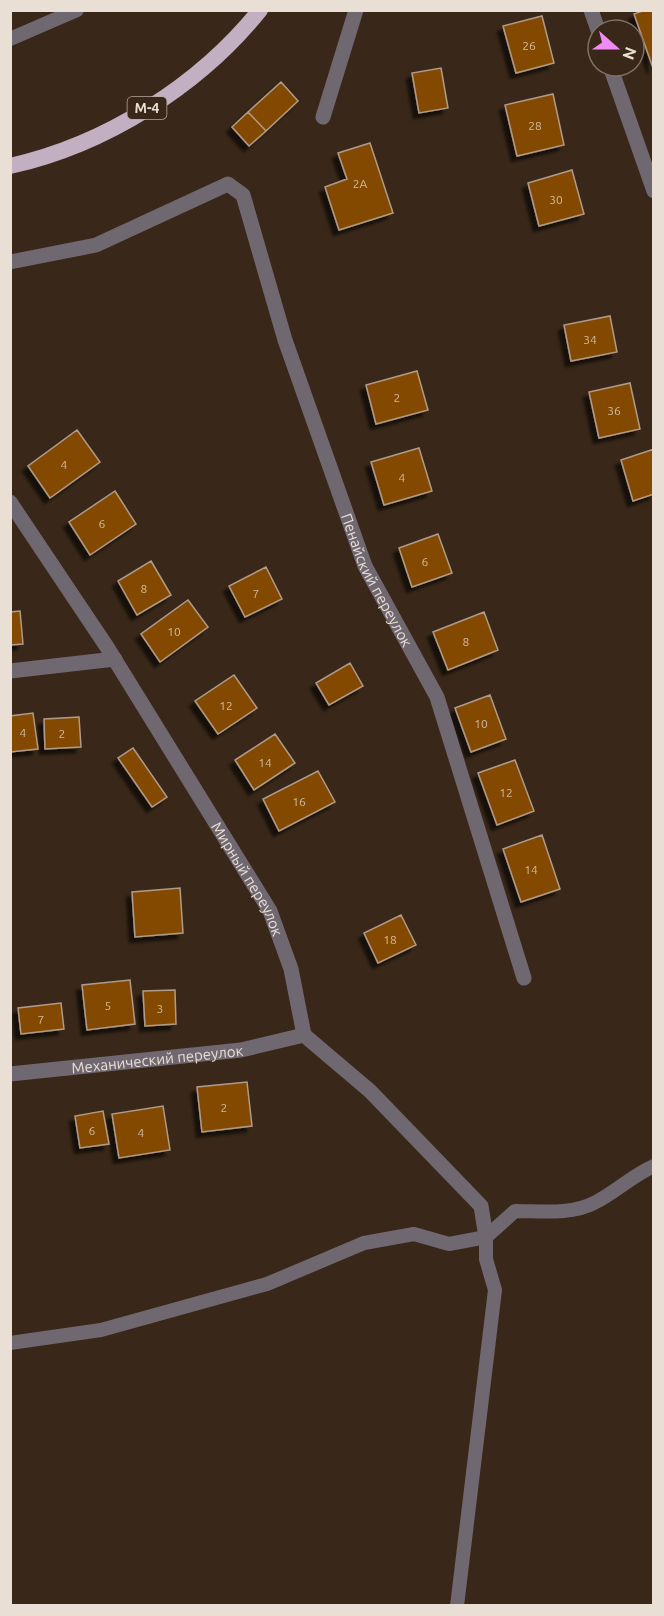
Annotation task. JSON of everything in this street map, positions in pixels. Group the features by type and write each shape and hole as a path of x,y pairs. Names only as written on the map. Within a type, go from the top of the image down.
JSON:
{"highway":[{"name":"М-4","path":"10,166 73,146 115,127 160,100 227,46 260,10"}],"street":[{"path":"323,117 356,10"},
{"path":"614,78 654,191"},
{"name":"Пенайский переулок","path":"10,262 96,245 228,184 243,195 285,340 365,566 437,697 524,978"},
{"name":"Мирный переулок","path":"10,502 115,659 270,911 291,969 304,1035"},
{"path":"10,671 115,659"},
{"path":"304,1035 370,1091 481,1206 486,1237"},
{"name":"Механический переулок","path":"10,1074 240,1050 304,1035"}],"lane":[{"path":"10,39 77,10"},
{"path":"10,1343 101,1330 267,1284 364,1243 414,1234 449,1244 486,1237 515,1211 560,1212 593,1204 635,1175 654,1166"},
{"path":"458,1605 495,1290 486,1259 486,1237"}],"building":[{"path":"654,10 653,68 646,48 646,18 635,18 634,14"},
{"path":"542,16 554,63 516,73 503,26"},
{"path":"441,68 448,108 419,113 412,73"},
{"path":"281,82 298,101 266,131 248,112"},
{"path":"553,94 564,145 517,156 505,105"},
{"path":"248,112 266,131 249,146 232,127"},
{"path":"370,143 393,213 339,230 325,187 347,179 338,153"},
{"path":"572,170 584,214 539,226 528,183"},
{"path":"610,316 617,352 571,361 564,325"},
{"path":"417,371 428,410 376,424 366,385"},
{"path":"630,383 640,429 599,438 589,392"},
{"path":"77,430 100,462 50,498 28,466"},
{"path":"419,448 432,491 384,505 371,462"},
{"path":"654,449 654,494 633,501 621,460"},
{"path":"115,491 136,524 90,555 69,522"},
{"path":"438,534 452,573 412,587 399,548"},
{"path":"151,561 171,595 137,615 118,581"},
{"path":"266,567 282,599 245,617 229,586"},
{"path":"188,600 208,627 160,662 141,634"},
{"path":"20,611 23,644 10,645 10,612"},
{"path":"484,612 498,650 448,670 433,632"},
{"path":"350,663 363,686 329,705 316,683"},
{"path":"234,675 257,708 218,734 195,701"},
{"path":"490,695 506,739 471,752 455,708"},
{"path":"33,713 38,749 10,752 10,716"},
{"path":"79,717 81,747 45,749 44,719"},
{"path":"275,734 295,763 254,790 235,760"},
{"path":"133,748 167,797 152,807 118,758"},
{"path":"515,760 534,811 497,825 478,773"},
{"path":"318,771 335,802 279,831 263,799"},
{"path":"542,835 560,889 521,902 503,849"},
{"path":"180,888 183,933 135,937 132,892"},
{"path":"401,915 416,945 378,963 364,933"},
{"path":"130,980 135,1024 87,1030 82,985"},
{"path":"175,990 176,1024 145,1026 143,991"},
{"path":"61,1003 64,1029 21,1034 18,1008"},
{"path":"247,1082 252,1126 202,1132 197,1087"},
{"path":"163,1106 170,1150 119,1158 112,1114"},
{"path":"103,1111 109,1144 80,1148 75,1116"}]}
